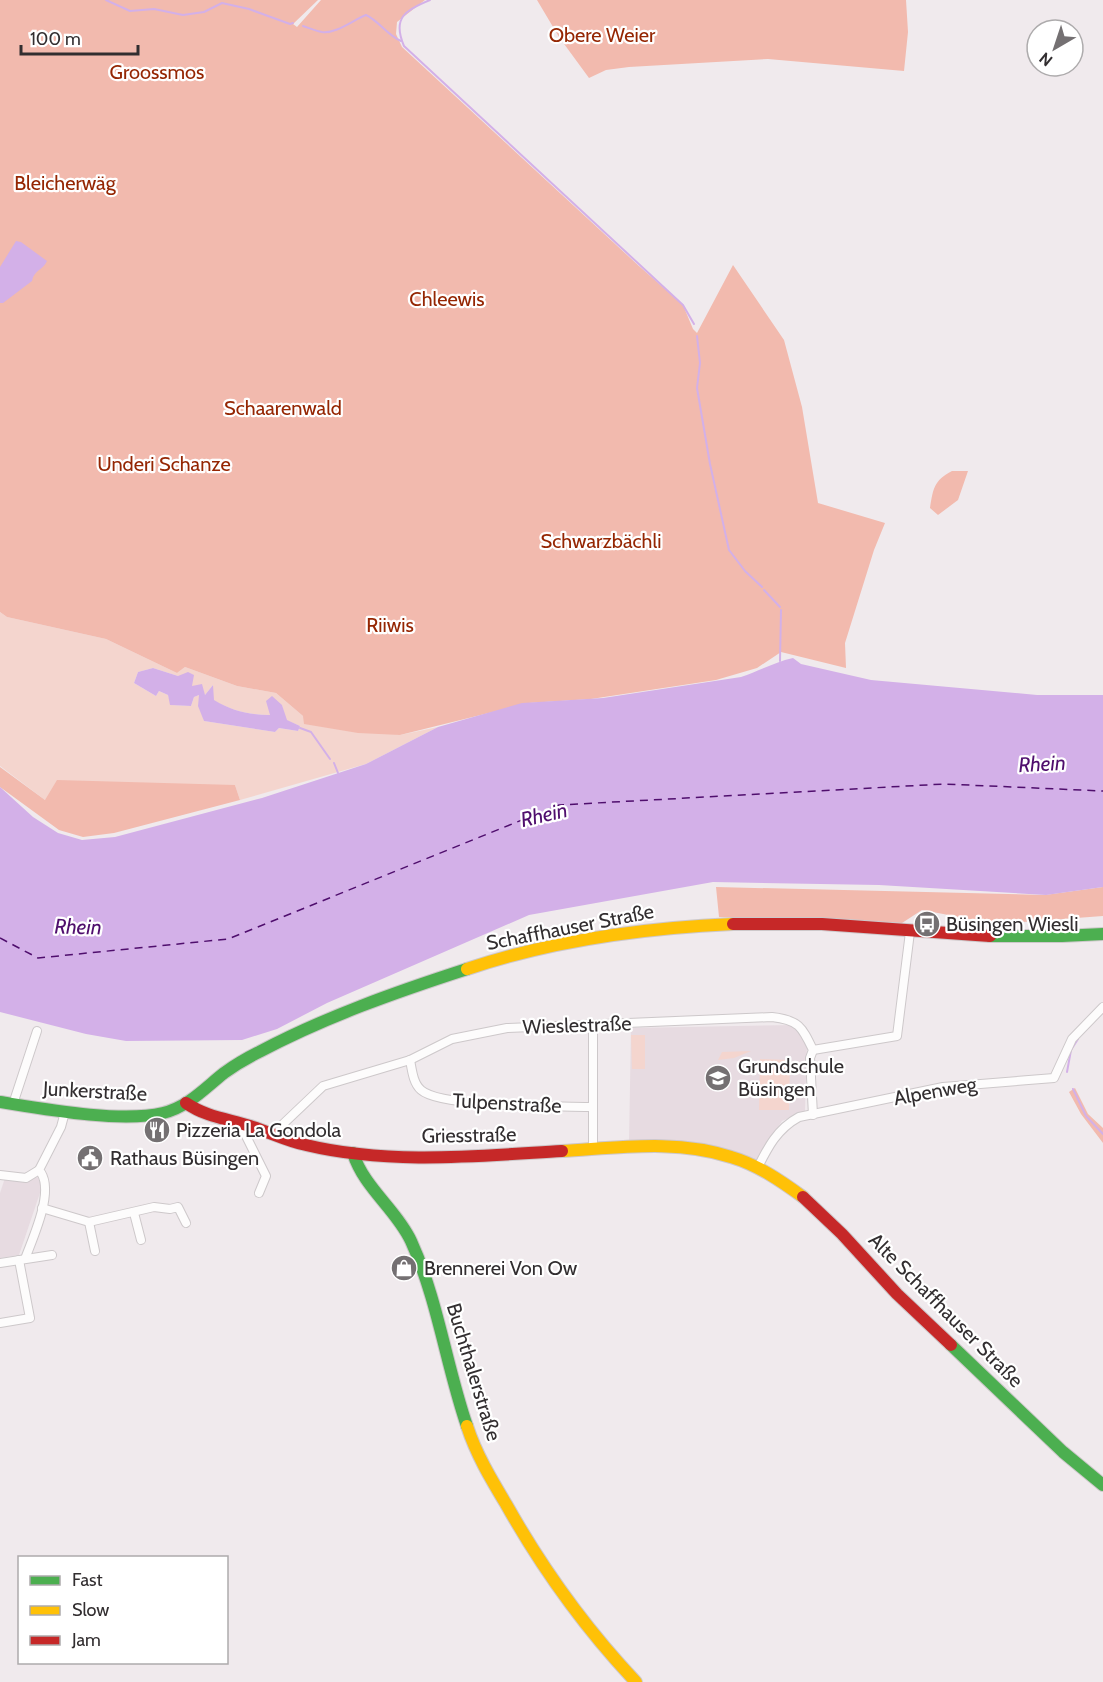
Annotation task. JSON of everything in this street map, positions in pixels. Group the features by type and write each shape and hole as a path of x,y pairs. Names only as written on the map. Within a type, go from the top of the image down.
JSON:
{"street":[{"name":"Schaffhauser Straße","path":"186,1103 237,1065 300,1033 430,981 527,952 624,933 715,924 783,923 1010,938 1103,934"},
{"path":"813,1115 810,1058 813,1050 897,1036 910,932"},
{"name":"Alpenweg","path":"757,1169 768,1148 782,1129 799,1118 957,1085 1054,1078 1072,1040 1103,1007"},
{"name":"Wieslestraße","path":"283,1124 323,1086 410,1060 452,1039 507,1028 772,1017 791,1019 801,1028 813,1050"},
{"path":"593,1150 594,1025"},
{"path":"6,1103 37,1031"},
{"name":"Tulpenstraße","path":"410,1060 416,1083 420,1089 427,1095 454,1102 592,1107"},
{"name":"Junkerstraße","path":"6,1103 91,1115 142,1116 170,1111 186,1103"},
{"name":"Griesstraße","path":"186,1103 200,1113 246,1125 312,1147 353,1153 394,1156 485,1155 680,1147 734,1158 757,1169"},
{"path":"0,1175 26,1178 39,1170 61,1127 65,1112"},
{"path":"246,1125 244,1132 266,1176 260,1193"},
{"name":"Buchthalerstraße","path":"353,1153 358,1169 403,1226 410,1240 440,1326 464,1416 485,1468 550,1578 575,1613 636,1682"},
{"name":"Alte Schaffhauser Straße","path":"757,1169 786,1183 809,1201 833,1223 899,1296 1065,1455 1103,1485"},
{"path":"0,1323 30,1318 22,1260 42,1208 46,1191 44,1176 39,1170"},
{"path":"42,1208 88,1222 154,1207 170,1209 178,1207 186,1223"},
{"path":"134,1213 141,1240"},
{"path":"88,1222 94,1251"},
{"path":"0,1263 52,1255"}],"shaded area":[{"path":"0,612 7,617 106,639 177,673 185,667 237,686 276,693 303,716 400,735 438,727 366,764 240,800 235,785 45,800 0,766","holes":["153,668 178,676 205,695 213,685 213,700 241,712 271,715 282,705 286,720 300,726 298,731 279,728 275,732 204,721 199,695 194,697 191,706 171,705 168,695 159,691 156,696 134,683 138,672"]},
{"name":"Grundschule Büsingen","path":"794,1025 807,1045 805,1111 782,1121 756,1160 682,1144 629,1143 631,1028"},
{"path":"631,1035 645,1035 645,1069 632,1069"},
{"path":"751,1051 734,1058 718,1060 722,1052"},
{"path":"760,1059 790,1060 789,1110 759,1110"},
{"path":"38,1177 42,1187 19,1255 0,1258 0,1193 5,1178 26,1181"}],"green space":[{"name":"Schaarenwald","path":"0,0 318,0 293,24 297,27 321,0 425,0 397,22 396,34 402,47 683,305 697,333 733,265 784,340 802,407 818,503 885,523 874,550 845,643 846,668 781,652 757,668 716,680 591,699 529,703 400,735 358,733 304,724 303,716 276,693 237,686 185,667 177,673 106,639 7,617 0,612"},
{"name":"Obere Weier","path":"537,0 906,0 908,32 904,71 768,59 629,67 606,70 589,78 559,37"},
{"path":"952,471 968,471 958,500 938,515 930,508 934,490 941,478"},
{"path":"0,767 45,800 57,780 235,785 240,800 114,833 83,837 59,830 0,787"},
{"path":"716,887 1045,895 1103,887 1103,916 996,924 922,910 902,923 719,917"},
{"path":"1075,1088 1088,1114 1103,1128 1103,1143 1081,1114 1069,1092"}],"water":[{"path":"16,241 21,242 47,261 32,281 0,303 0,267"},
{"name":"Rhein","path":"793,658 801,664 871,680 1037,695 1103,695 1103,887 1046,895 879,885 713,882 529,915 327,1003 277,1029 242,1040 126,1041 86,1034 0,1012 0,787 33,817 58,833 82,840 115,837 262,798 366,764 438,727 522,703 603,698 741,677"},
{"path":"153,668 178,676 188,672 194,675 192,686 202,684 205,695 213,685 214,700 241,712 270,715 266,701 272,696 282,705 287,720 300,726 298,731 279,728 275,732 204,721 198,706 199,695 194,697 191,706 170,705 168,695 159,691 156,696 134,683 138,672"}],"waterway":[{"name":"Schwarzbächli","path":"106,0 130,11 154,9 183,15 204,12 222,3 293,23"},
{"path":"430,0 414,7 403,16 399,28 404,46 683,305 694,324"},
{"path":"303,26 327,32 339,29 366,15 401,41"},
{"path":"697,336 700,363 697,388 710,464 729,550 745,571 762,587"},
{"path":"764,590 780,607"},
{"path":"780,661 781,610"},
{"path":"300,728 311,732 330,759"},
{"path":"334,763 338,773"},
{"path":"1067,1072 1071,1050 1078,1039"},
{"path":"1073,1089 1086,1116 1103,1134"}],"ferry route":[{"path":"0,938 38,958 228,939 559,805 944,784 1103,791"}],"traffic: fast":[{"path":"990,936 1103,934"},
{"path":"0,1102 105,1116 146,1116 163,1113 188,1102 232,1067 284,1039 361,1006 467,969"},
{"path":"353,1153 358,1166 372,1188 405,1229 411,1241 435,1309 467,1426"},
{"path":"951,1345 1063,1452 1103,1485"}],"traffic: slow":[{"path":"467,969 532,950 598,937 733,924"},
{"path":"562,1151 647,1146 710,1151 741,1160 760,1169 803,1197"},
{"path":"467,1426 484,1466 534,1551 582,1619 636,1682"}],"traffic: jam":[{"path":"733,924 822,924 990,936"},
{"path":"186,1103 209,1115 306,1145 337,1151 401,1157 562,1151"},
{"path":"803,1197 842,1234 897,1294 951,1345"}],"place":[{"name":"Büsingen Wiesli","path":"927,924"},
{"name":"Grundschule Büsingen","path":"718,1078"},
{"name":"Pizzeria La Gondola","path":"157,1130"},
{"name":"Rathaus Büsingen","path":"90,1158"},
{"name":"Brennerei Von Ow","path":"404,1268"}],"park label":[{"name":"Groossmos","path":"157,72"},
{"name":"Bleicherwäg","path":"65,183"},
{"name":"Chleewis","path":"447,299"},
{"name":"Underi Schanze","path":"164,464"},
{"name":"Riiwis","path":"390,625"}]}
